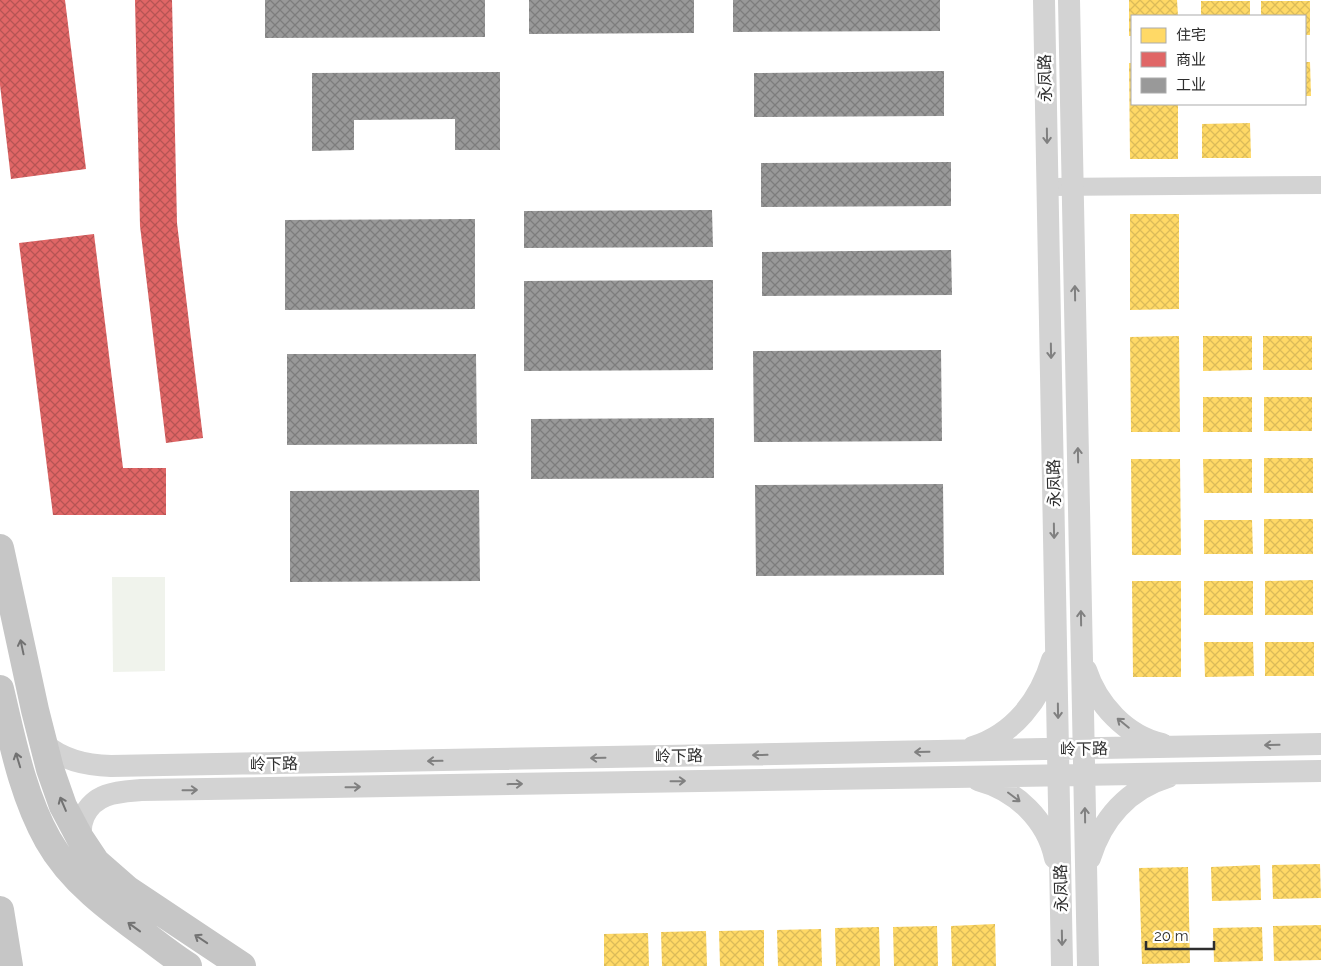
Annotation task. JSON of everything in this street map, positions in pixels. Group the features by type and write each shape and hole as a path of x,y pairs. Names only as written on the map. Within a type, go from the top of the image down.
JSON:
{"main road":[{"path":"0,548 50,769 63,806 89,852 128,890 242,966"},
{"path":"0,689 14,747 34,811 48,841 65,864 91,893 120,917 188,966"},
{"path":"0,910 9,966"}],"street":[{"name":"永凤路","path":"1044,0 1062,966"},
{"name":"永凤路","path":"1069,0 1088,966"},
{"path":"1048,187 1321,185"},
{"path":"955,751 983,744 1005,731 1022,715 1035,699 1046,678 1054,656 1057,637"},
{"path":"1082,649 1094,691 1116,717 1132,730 1149,740 1183,747"},
{"name":"岭下路","path":"43,742 51,750 70,760 92,765 110,766 1321,744"},
{"name":"岭下路","path":"89,852 81,836 82,820 86,812 97,800 113,793 141,790 1321,771"},
{"path":"1086,882 1093,848 1107,820 1120,805 1137,791 1157,780 1189,773"},
{"path":"953,777 978,780 1000,788 1012,794 1032,813 1048,837 1054,852 1061,887"}],"shaded area":[{"path":"112,577 165,577 165,671 113,672"}],"building: 住宅":[{"path":"1129,0 1177,0 1178,15 1131,15 1131,36 1129,36"},
{"path":"1201,1 1250,1 1250,15 1201,15"},
{"path":"1261,1 1310,1 1310,35 1306,35 1306,15 1261,15"},
{"path":"1306,62 1310,62 1311,96 1306,96"},
{"path":"1129,63 1131,63 1131,105 1178,105 1178,159 1130,159"},
{"path":"1250,123 1251,158 1202,158 1202,124"},
{"path":"1130,214 1179,214 1179,309 1130,310"},
{"path":"1179,336 1180,432 1131,432 1130,337"},
{"path":"1203,336 1252,336 1252,370 1203,371"},
{"path":"1263,336 1312,336 1312,370 1263,370"},
{"path":"1203,397 1252,397 1252,432 1203,432"},
{"path":"1264,397 1312,397 1312,431 1264,431"},
{"path":"1264,458 1313,458 1313,493 1264,493"},
{"path":"1131,459 1180,459 1181,555 1132,555"},
{"path":"1203,459 1252,459 1252,493 1204,493"},
{"path":"1264,519 1313,519 1313,554 1264,554"},
{"path":"1204,520 1252,520 1253,554 1204,554"},
{"path":"1313,580 1313,615 1265,615 1265,581"},
{"path":"1132,581 1181,581 1181,677 1133,677"},
{"path":"1204,581 1253,581 1253,615 1204,615"},
{"path":"1204,642 1253,642 1254,676 1205,677"},
{"path":"1265,642 1314,642 1314,676 1265,676"},
{"path":"1320,864 1321,898 1273,899 1272,865"},
{"path":"1260,865 1261,900 1212,901 1211,867"},
{"path":"1188,867 1190,963 1142,964 1139,868"},
{"path":"995,924 996,966 952,966 951,926"},
{"path":"1321,925 1321,960 1274,961 1273,926"},
{"path":"937,926 938,966 894,966 893,927"},
{"path":"879,927 880,966 836,966 835,928"},
{"path":"1262,927 1263,961 1214,962 1213,928"},
{"path":"821,929 822,966 778,966 777,930"},
{"path":"764,930 764,966 720,966 719,931"},
{"path":"706,931 707,966 662,966 661,932"},
{"path":"648,933 649,966 604,966 604,934"}],"building: 商业":[{"path":"0,0 65,0 86,169 11,179 0,85"},
{"path":"135,0 172,0 177,223 203,438 166,443 140,226"},
{"path":"94,234 123,468 166,468 166,515 53,515 19,243"}],"building: 工业":[{"path":"265,0 485,0 485,37 265,38"},
{"path":"529,0 694,0 694,33 529,34"},
{"path":"733,0 940,0 940,31 733,32"},
{"path":"944,71 944,116 754,117 754,73"},
{"path":"500,72 500,150 455,150 455,119 354,120 354,150 312,151 312,73"},
{"path":"951,162 951,206 761,207 761,163"},
{"path":"712,210 713,247 524,248 524,211"},
{"path":"475,219 475,309 285,310 285,220"},
{"path":"951,250 952,295 762,296 762,252"},
{"path":"713,280 713,370 524,371 524,281"},
{"path":"941,350 942,441 754,442 753,351"},
{"path":"287,354 476,354 477,444 287,445"},
{"path":"714,418 714,478 531,479 531,419"},
{"path":"943,484 944,575 756,576 755,485"},
{"path":"479,490 480,581 290,582 290,491"}]}
